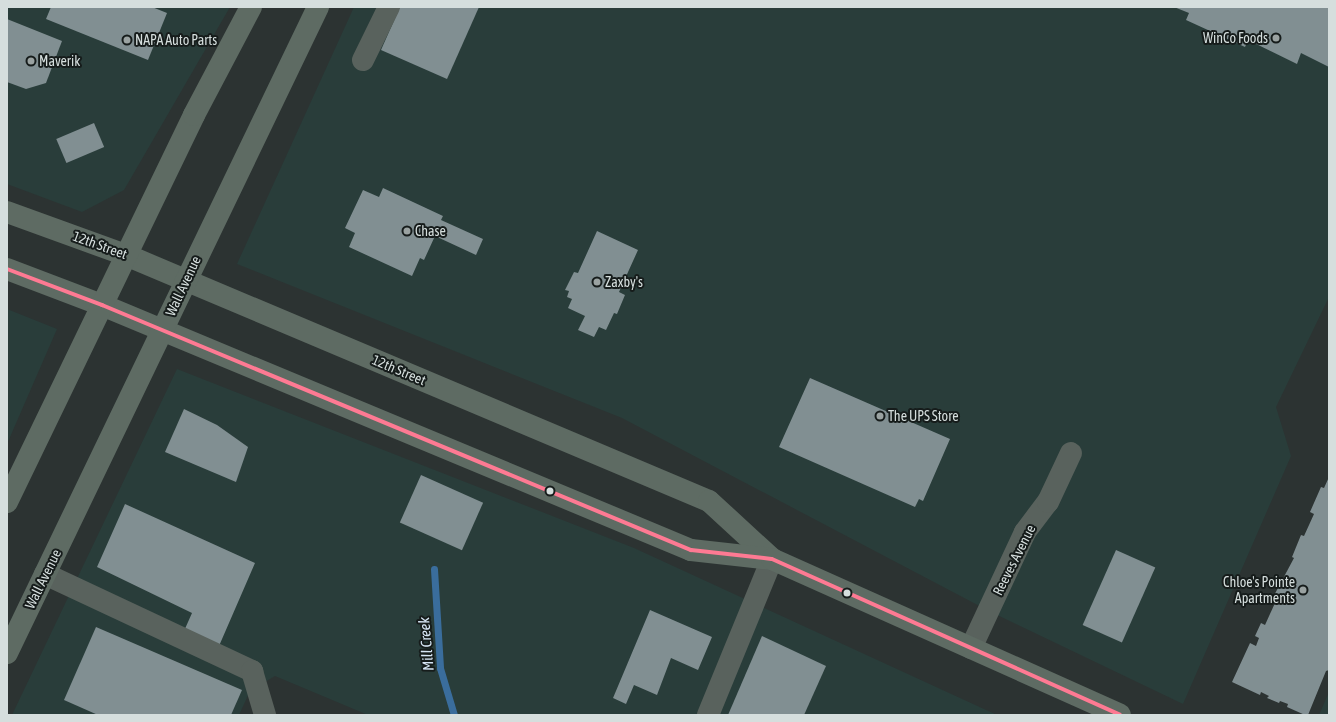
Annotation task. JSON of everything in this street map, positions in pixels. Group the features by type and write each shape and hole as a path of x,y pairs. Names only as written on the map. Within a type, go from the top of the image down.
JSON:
{"main road":[{"path":"7,502 194,115 251,7"},
{"name":"Wall Avenue","path":"7,653 318,7"},
{"name":"12th Street","path":"7,212 126,255 709,501 772,560"},
{"name":"12th Street","path":"7,269 102,305 690,550 772,560 1120,715"}],"street":[{"path":"363,60 390,7"},
{"name":"Reeves Avenue","path":"971,648 1025,532 1048,502 1071,453"},
{"path":"708,715 772,560"},
{"path":"45,574 252,671 265,715"}],"shaded area":[{"path":"7,7 230,7 124,190 82,212 7,184"},
{"path":"354,7 1329,7 1329,297 1276,407 1291,456 1183,704 989,611 622,418 237,264"},
{"path":"7,309 57,329 7,444"},
{"path":"177,369 634,548 997,715 368,715 275,676 250,691 239,715 12,715"},
{"path":"1329,692 1329,715 1319,715"}],"building":[{"name":"NAPA Auto Parts","path":"51,7 152,7 167,13 148,60 46,19"},
{"path":"400,7 479,7 447,79 381,50"},
{"name":"WinCo Foods","path":"1174,7 1329,7 1329,67 1301,53 1297,64 1248,40 1245,47 1186,20 1189,13"},
{"name":"Maverik","path":"7,19 62,41 46,83 26,89 7,82"},
{"path":"94,123 104,147 66,163 56,139"},
{"name":"Chase","path":"383,188 443,216 441,220 483,239 476,255 435,236 424,260 420,258 412,276 349,247 355,233 345,228 363,190 379,197"},
{"name":"Zaxby's","path":"597,231 638,250 619,292 625,295 617,314 614,313 606,330 599,327 594,337 578,330 585,316 568,308 572,299 567,297 569,291 565,290 574,272 578,273"},
{"path":"810,378 950,439 923,501 919,499 915,507 779,447"},
{"path":"184,409 217,425 248,447 236,482 165,452"},
{"path":"421,475 483,503 462,550 400,523"},
{"name":"Chloe's Pointe Apartments","path":"1329,477 1329,670 1326,671 1308,715 1305,715 1287,707 1288,704 1280,701 1279,703 1267,698 1269,696 1261,692 1260,695 1232,682 1250,643 1256,646 1259,638 1255,636 1261,623 1265,625 1275,603 1271,601 1294,558 1292,557 1301,535 1304,536 1314,514 1310,512 1321,487 1324,488"},
{"path":"125,504 255,563 219,646 184,631 192,613 97,567"},
{"path":"1116,550 1155,567 1122,642 1083,625"},
{"path":"650,610 712,637 698,670 671,658 657,695 634,685 626,704 613,698"},
{"path":"96,627 242,690 231,715 98,715 64,700"},
{"path":"762,636 826,666 804,715 728,715"}],"waterway":[{"name":"Mill Creek","path":"434,569 440,668 454,715"}],"transit line":[{"path":"7,269 102,305 691,550 772,559 1120,715"}],"place":[{"name":"WinCo Foods","path":"1276,38"},
{"name":"NAPA Auto Parts","path":"127,40"},
{"name":"Maverik","path":"31,61"},
{"name":"Chase","path":"407,231"},
{"name":"Zaxby's","path":"597,282"},
{"name":"The UPS Store","path":"880,416"},
{"name":"Chloe's Pointe Apartments","path":"1303,590"}]}
